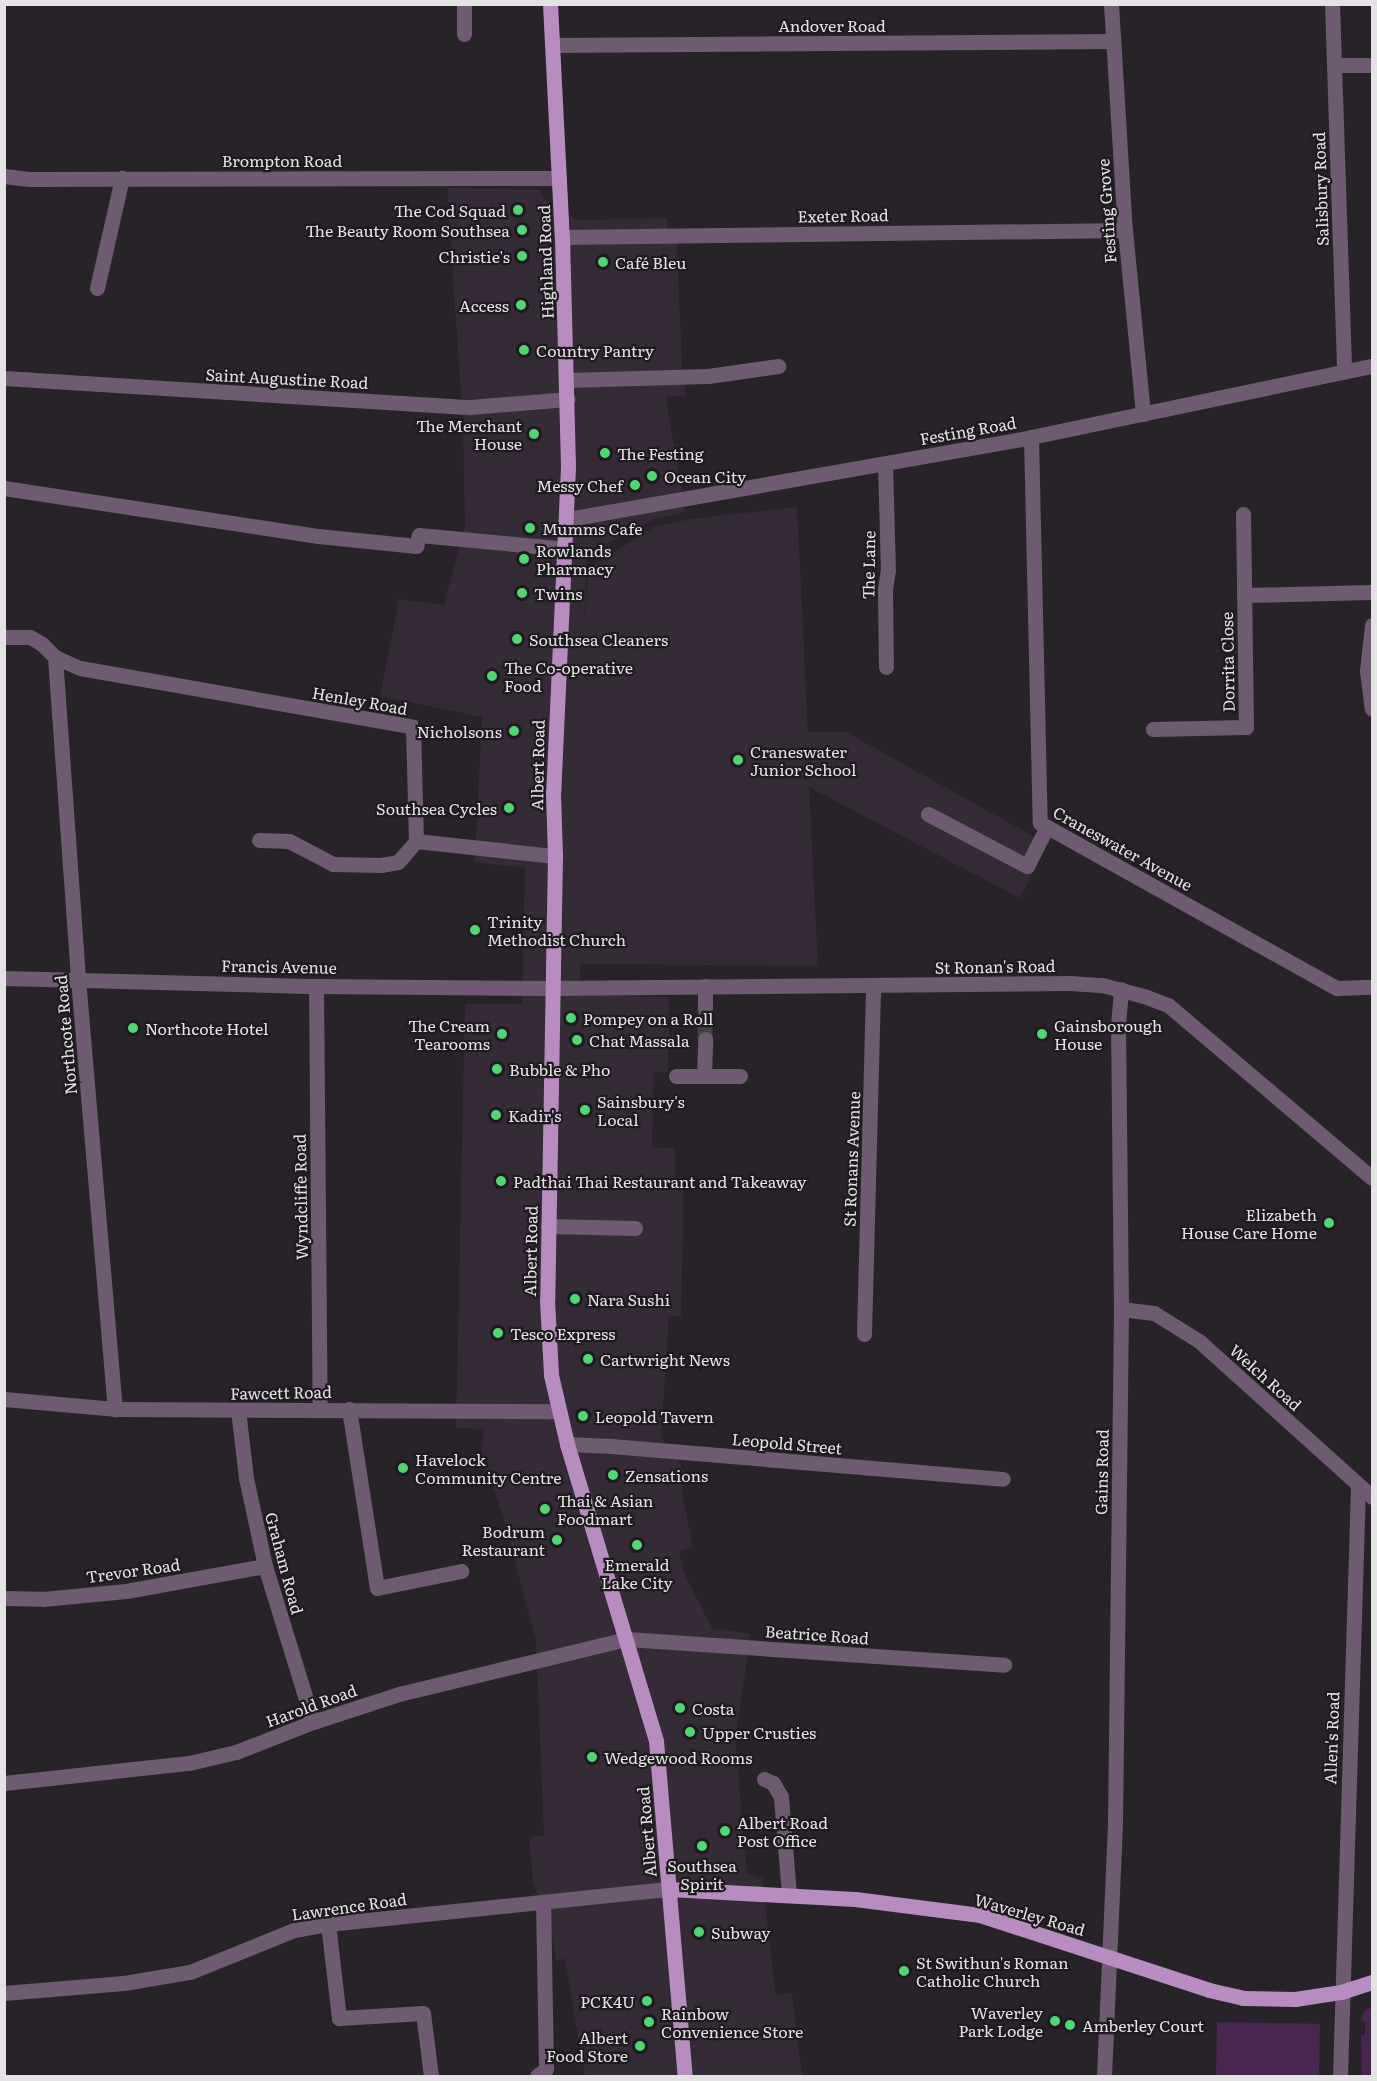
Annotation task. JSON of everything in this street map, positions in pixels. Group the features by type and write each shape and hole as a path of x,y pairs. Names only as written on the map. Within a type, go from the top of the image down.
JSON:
{"main road":[{"name":"Highland Road","path":"550,4 568,399 568,519"},
{"name":"Albert Road","path":"568,519 554,769 555,856 546,1300 551,1376 567,1444 656,1741 684,2076"},
{"name":"Waverley Road","path":"669,1889 855,1899 981,1915 1209,1990 1243,1998 1295,1999 1341,1992 1372,1982"}],"street":[{"path":"464,4 464,34"},
{"name":"Festing Grove","path":"1110,4 1125,230 1143,414"},
{"name":"Salisbury Road","path":"1332,4 1344,372"},
{"name":"Andover Road","path":"553,45 1112,42"},
{"path":"1334,64 1372,66"},
{"name":"Brompton Road","path":"4,177 559,178"},
{"path":"97,288 122,178"},
{"name":"Exeter Road","path":"562,237 1125,230"},
{"path":"567,380 708,376 778,366"},
{"name":"Festing Road","path":"568,519 1031,438 1372,366"},
{"name":"Saint Augustine Road","path":"4,378 470,407 568,399"},
{"name":"Craneswater Avenue","path":"1031,438 1040,823 1337,988 1372,987"},
{"name":"The Lane","path":"885,464 888,570 885,590 886,667"},
{"path":"4,488 318,536 416,546 419,535 566,549"},
{"name":"Dorrita Close","path":"1152,729 1246,727 1243,513"},
{"name":"Dorrita Close","path":"1244,595 1372,592"},
{"path":"1372,625 1367,670 1372,709"},
{"path":"4,637 30,637 42,644 55,657"},
{"name":"Henley Road","path":"55,657 80,668 412,728 416,841"},
{"name":"Northcote Road","path":"55,657 78,980 115,1409"},
{"path":"928,814 1027,866 1047,827"},
{"path":"259,840 289,841 333,864 381,865 398,862 416,841 555,856"},
{"name":"Francis Avenue","path":"4,978 316,986 552,988"},
{"name":"St Ronan's Road","path":"552,988 1070,983 1121,989 1152,999 1175,1011 1372,1178"},
{"name":"St Ronans Avenue","path":"864,1334 873,985"},
{"name":"Wyndcliffe Road","path":"316,986 320,1409"},
{"path":"705,987 705,1008"},
{"name":"Gains Road","path":"1104,2076 1115,1824 1121,1309 1118,1025 1121,989"},
{"path":"704,1076 705,1039"},
{"path":"676,1076 740,1076"},
{"path":"548,1226 635,1228"},
{"name":"Welch Road","path":"1121,1309 1154,1314 1199,1341 1372,1497"},
{"name":"Fawcett Road","path":"4,1399 115,1409 558,1411"},
{"path":"349,1409 377,1588 461,1571"},
{"name":"Graham Road","path":"238,1410 246,1478 265,1566 313,1722"},
{"name":"Leopold Street","path":"567,1444 1003,1479"},
{"name":"Allen's Road","path":"1340,2076 1358,1486"},
{"name":"Trevor Road","path":"4,1598 43,1599 126,1591 265,1566"},
{"name":"Beatrice Road","path":"627,1639 1004,1665"},
{"name":"Harold Road","path":"4,1783 189,1763 236,1752 313,1722 399,1694 627,1639"},
{"path":"764,1779 773,1783 781,1797 789,1895"},
{"name":"Lawrence Road","path":"4,1993 124,1983 190,1972 294,1930 328,1924 669,1889"},
{"path":"537,2076 546,2069 543,1902"},
{"path":"328,1924 339,2018 423,2013 430,2076"}],"shaded area":[{"path":"447,188 540,190 544,199 577,220 667,218 667,242 677,242 682,369 686,395 666,397 685,512 655,519 587,554 584,629 588,569 654,527 691,519 797,507 808,732 846,732 1047,844 1020,898 809,787 818,966 580,964 580,995 669,997 668,1072 654,1073 652,1147 675,1148 675,1177 684,1178 681,1316 669,1316 661,1436 684,1471 682,1492 693,1547 679,1551 684,1573 712,1628 751,1634 735,1739 747,1874 762,1878 776,1995 792,1993 802,2076 585,2076 565,1959 556,1960 549,1921 533,1883 529,1837 544,1835 536,1641 503,1516 482,1455 483,1429 456,1428 465,1004 522,1004 525,868 475,862 482,717 380,696 399,599 444,605 465,525 463,424"},
{"path":"1372,2008 1372,2076 1362,2076 1361,2035 1365,2035 1365,2021 1361,2021 1365,2010"},
{"path":"1217,2022 1320,2024 1319,2076 1216,2076"}],"tunnel":[{"path":"705,1008 705,1039"}],"place":[{"name":"The Cod Squad","path":"518,210"},
{"name":"The Beauty Room Southsea","path":"522,230"},
{"name":"Christie's","path":"522,256"},
{"name":"Café Bleu","path":"603,262"},
{"name":"Access","path":"521,305"},
{"name":"Country Pantry","path":"524,350"},
{"name":"The Merchant House","path":"534,434"},
{"name":"The Festing","path":"605,453"},
{"name":"Ocean City","path":"652,476"},
{"name":"Messy Chef","path":"635,485"},
{"name":"Mumms Cafe","path":"530,528"},
{"name":"Rowlands Pharmacy","path":"524,559"},
{"name":"Twins","path":"522,593"},
{"name":"Southsea Cleaners","path":"517,639"},
{"name":"The Co-operative Food","path":"492,676"},
{"name":"Nicholsons","path":"514,731"},
{"name":"Craneswater Junior School","path":"738,760"},
{"name":"Southsea Cycles","path":"509,808"},
{"name":"Trinity Methodist Church","path":"475,930"},
{"name":"Pompey on a Roll","path":"571,1018"},
{"name":"Northcote Hotel","path":"133,1028"},
{"name":"The Cream Tearooms","path":"502,1034"},
{"name":"Gainsborough House","path":"1042,1034"},
{"name":"Chat Massala","path":"577,1040"},
{"name":"Bubble & Pho","path":"497,1069"},
{"name":"Sainsbury's Local","path":"585,1110"},
{"name":"Kadir's","path":"496,1115"},
{"name":"Padthai Thai Restaurant and Takeaway","path":"501,1181"},
{"name":"Elizabeth House Care Home","path":"1329,1223"},
{"name":"Nara Sushi","path":"575,1299"},
{"name":"Tesco Express","path":"498,1333"},
{"name":"Cartwright News","path":"588,1359"},
{"name":"Leopold Tavern","path":"583,1416"},
{"name":"Havelock Community Centre","path":"403,1468"},
{"name":"Zensations","path":"613,1475"},
{"name":"Thai & Asian Foodmart","path":"545,1509"},
{"name":"Bodrum Restaurant","path":"557,1540"},
{"name":"Emerald Lake City","path":"637,1545"},
{"name":"Costa","path":"680,1708"},
{"name":"Upper Crusties","path":"690,1732"},
{"name":"Wedgewood Rooms","path":"592,1757"},
{"name":"Albert Road Post Office","path":"725,1831"},
{"name":"Southsea Spirit","path":"702,1846"},
{"name":"Subway","path":"699,1932"},
{"name":"St Swithun's Roman Catholic Church","path":"904,1971"},
{"name":"PCK4U","path":"647,2001"},
{"name":"Waverley Park Lodge","path":"1055,2021"},
{"name":"Rainbow Convenience Store","path":"649,2022"},
{"name":"Amberley Court","path":"1070,2025"},
{"name":"Albert Food Store","path":"640,2046"}]}
